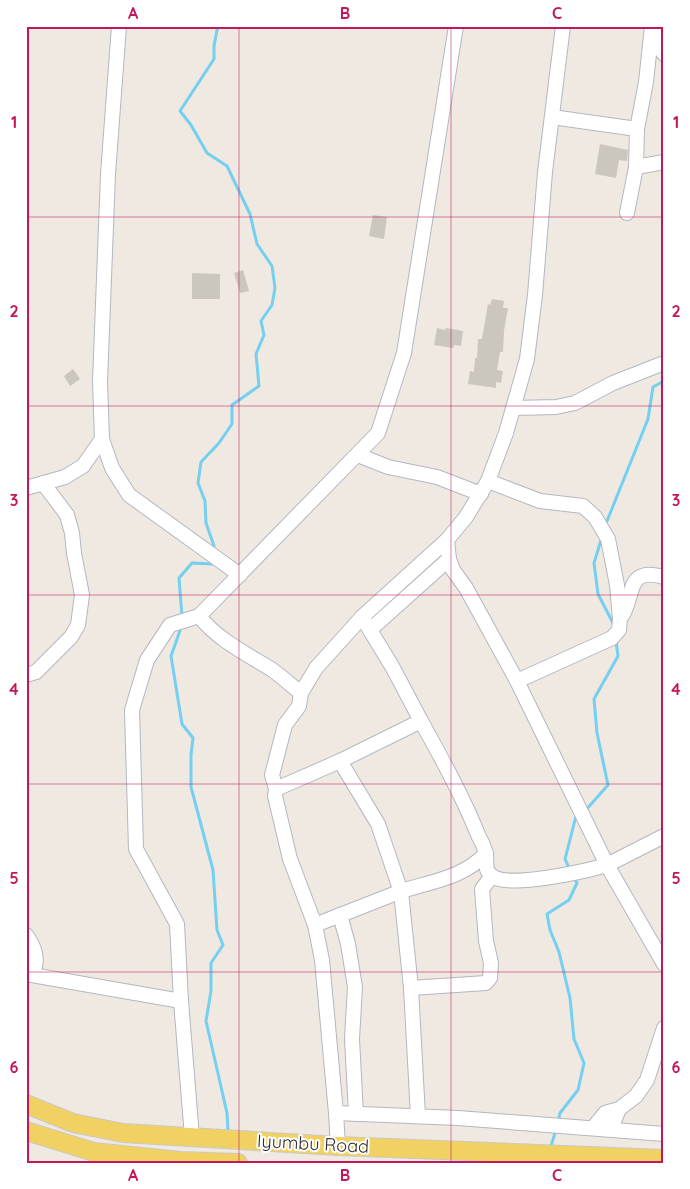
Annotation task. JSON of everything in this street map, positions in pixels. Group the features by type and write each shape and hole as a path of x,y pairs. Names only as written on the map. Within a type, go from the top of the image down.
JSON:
{"main road":[{"name":"Iyumbu Road","path":"26,1104 73,1122 123,1133 338,1146 664,1159"},
{"name":"Iyumbu Road","path":"26,1131 94,1152 185,1162 238,1163"}],"street":[{"path":"119,26 108,184 100,382 102,438 112,468 129,495 240,575"},
{"path":"192,1137 177,924 136,849 132,710 147,660 170,625 200,616 378,433 404,353 456,26"},
{"path":"338,1146 322,960 316,925 290,859 272,775 285,725 299,706 301,692 316,668 362,617 448,540 466,517 488,481 506,433 527,358 536,295 545,172 563,26"},
{"path":"627,213 636,166 637,129 646,82 652,26"},
{"path":"659,26 659,47 664,54"},
{"path":"552,117 637,129"},
{"path":"636,166 664,162"},
{"path":"513,408 556,407 575,403 613,383 664,363"},
{"path":"26,488 65,477 84,466 102,438"},
{"path":"358,455 388,467 437,477 481,494"},
{"path":"488,481 540,501 583,506 594,517 608,539 617,585 619,630 612,638 517,682"},
{"path":"26,675 36,672 71,637 78,625 82,596 67,515 43,482"},
{"path":"448,540 450,558 454,570 466,588 517,682 607,865 664,964"},
{"path":"371,630 450,558"},
{"path":"620,619 625,612 630,591 638,578 646,574 664,576"},
{"path":"200,616 209,628 272,669 301,692"},
{"path":"362,617 371,630 467,807 486,853 486,868 492,876 504,881 572,874 607,865 664,836"},
{"path":"276,789 340,761 421,721"},
{"path":"340,761 378,824 401,892 411,988 418,1116"},
{"path":"316,925 401,892 449,877 478,862 486,853"},
{"path":"411,988 486,983 490,978 491,963 486,941 482,889 492,876"},
{"path":"340,915 348,944 355,987 352,1038 356,1114"},
{"path":"26,935 35,951 37,965 29,977 181,1001"},
{"path":"593,1128 605,1113 619,1109 636,1096 647,1080 664,1028"},
{"path":"611,1129 619,1109"},
{"path":"336,1113 418,1116 664,1134"}],"building":[{"path":"600,144 628,150 627,161 619,160 616,178 595,174"},
{"path":"373,215 387,217 384,239 369,236"},
{"path":"243,270 249,291 240,293 234,273"},
{"path":"192,273 220,274 220,299 192,299"},
{"path":"492,299 504,301 503,308 508,308 503,352 500,352 497,370 503,371 501,383 496,382 496,388 468,384 470,371 474,372 478,339 482,339 488,304 490,305"},
{"path":"437,328 463,331 461,346 454,345 453,348 434,345"},
{"path":"73,369 80,379 70,386 64,376"}],"waterway":[{"path":"213,550 214,546 206,523 205,501 198,483 201,462 219,443 232,424 232,405 259,386 256,354 264,335 261,321 272,305 275,288 272,266 257,244 250,214 227,166 207,153 191,125 180,111 214,59 214,46 219,26"},
{"path":"605,526 648,419 653,387 664,381"},
{"path":"602,537 594,563 598,594 614,625"},
{"path":"182,617 179,578 192,563 212,564 212,561"},
{"path":"182,625 171,656 182,724 193,738 191,787 213,870 217,930 223,945 211,963 211,991 206,1021 227,1113 228,1131"},
{"path":"585,811 608,785 597,733 594,699 618,656 616,641"},
{"path":"570,870 565,859 576,816 578,815"},
{"path":"558,1122 560,1113 578,1090 584,1063 574,1039 570,998 559,952 550,930 547,914 569,900 577,883 574,878"},
{"path":"551,1146 556,1130"}]}
